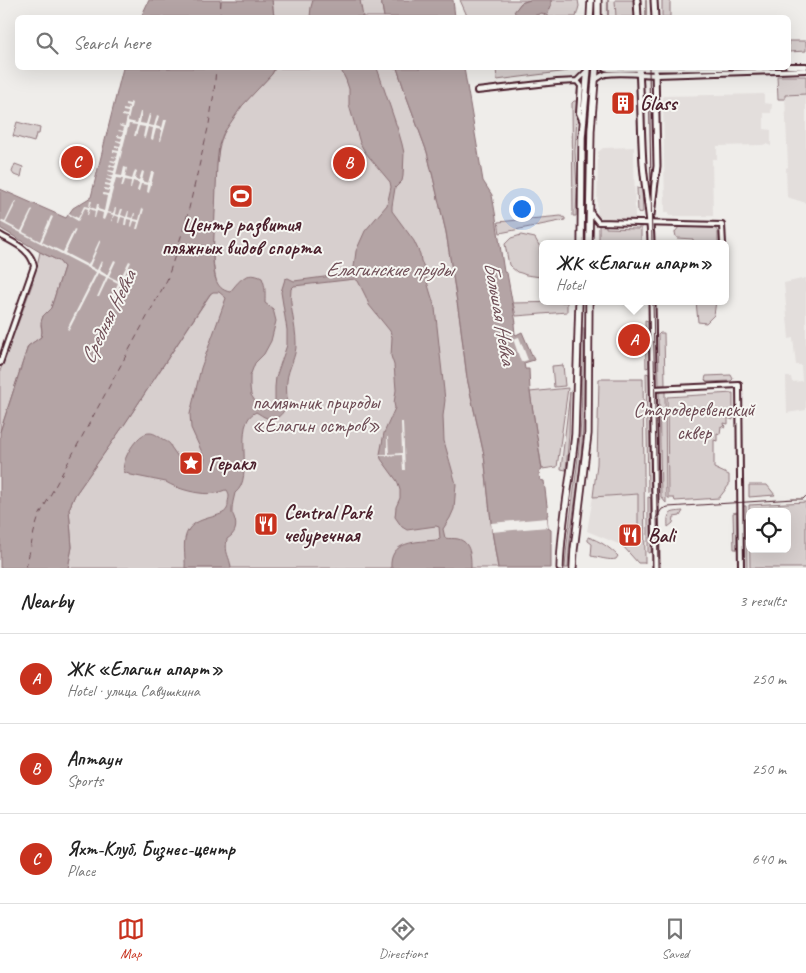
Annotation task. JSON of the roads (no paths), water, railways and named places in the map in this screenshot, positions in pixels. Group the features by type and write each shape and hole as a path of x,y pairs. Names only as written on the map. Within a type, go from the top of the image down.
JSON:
{"main road":[{"path":"590,0 590,15"},
{"path":"598,0 598,15"},
{"path":"637,0 638,15"},
{"path":"654,0 655,15"},
{"path":"581,240 582,137 588,70"},
{"path":"589,240 590,130 596,70"},
{"path":"639,70 642,151 651,223"},
{"path":"651,240 657,166 656,70"},
{"path":"560,568 562,536 575,434 578,305"},
{"path":"573,568 588,434 589,305"},
{"path":"652,305 656,568"}],"street":[{"path":"791,66 806,66"},
{"path":"477,91 578,81 588,70"},
{"path":"594,81 606,74 639,70 806,70"},
{"path":"578,81 581,86 579,113 583,122"},
{"path":"590,212 592,217 598,222 722,225 723,240"},
{"path":"589,233 598,222"},
{"path":"0,235 28,252 34,266 0,363"},
{"path":"653,388 739,385 741,568"}],"water":[{"path":"149,0 272,0 274,15 142,15"},
{"path":"313,0 360,0 363,15 310,15"},
{"path":"381,0 453,0 455,15 384,15"},
{"path":"530,0 551,0 551,6 547,15 542,13 536,15 518,15 514,12 521,3"},
{"path":"123,70 274,70 242,106 223,134 219,145 213,259 218,284 221,288 230,292 247,276 252,275 262,278 265,290 265,303 273,309 276,321 271,341 264,354 255,363 250,376 250,387 251,395 257,404 271,409 275,407 276,377 287,345 287,330 281,292 285,279 288,278 294,281 351,272 354,267 356,251 365,231 387,205 391,187 390,182 365,152 360,143 349,105 349,89 341,70 378,70 404,153 402,181 395,188 392,211 414,241 420,254 435,308 445,400 443,416 444,441 456,484 454,509 443,529 445,538 458,539 466,543 471,559 471,568 391,568 392,559 399,547 413,542 440,539 439,527 407,530 402,527 395,517 400,490 397,481 381,459 380,454 384,433 395,408 396,390 394,365 391,356 392,337 390,331 369,305 358,281 355,279 294,286 291,289 296,348 288,376 287,401 283,412 278,417 266,418 256,412 249,418 245,427 244,476 241,486 235,493 232,508 236,527 232,535 227,539 226,544 231,568 185,568 184,543 189,529 198,522 225,512 229,497 227,490 210,494 190,491 166,482 131,475 124,472 123,467 127,455 135,442 145,434 150,433 169,443 186,468 192,471 198,470 203,465 205,459 191,428 190,414 201,368 226,298 219,292 213,292 75,495 69,509 72,547 68,568 0,568 0,432 28,346 41,337 41,322 43,316 51,308 64,267 59,261 0,228 0,189 66,218 73,208 91,197"},
{"name":"Большая Невка","path":"398,70 464,70 483,181 492,195 504,272 507,273 516,323 514,324 515,334 522,332 534,360 524,363 525,369 529,369 530,392 542,470 539,472 540,480 544,481 548,528 551,530 551,568 498,568 484,455 467,378 446,232 427,152"}],"tram line":[{"path":"608,0 608,15"},
{"path":"646,0 646,15"},
{"path":"649,70 652,240"},
{"path":"653,305 658,568"},
{"path":"656,518 662,509 668,507 803,499 806,496"}],"place":[{"name":"Glass","path":"623,103"},
{"name":"Яхт-Клуб, Бизнес-центр","path":"77,162"},
{"name":"Аптаун","path":"349,163"},
{"name":"Центр развития пляжных видов спорта","path":"241,196"},
{"name":"ЖК «Елагин апарт»","path":"634,340"},
{"name":"Геракл","path":"191,463"},
{"name":"Central Park чебуречная","path":"266,524"},
{"name":"Bali","path":"630,535"}],"water label":[{"name":"Елагинские пруды","path":"389,269"},
{"name":"Средняя Невка","path":"108,317"}],"park label":[{"name":"памятник природы «Елагин остров»","path":"316,414"},
{"name":"Стародеревенский сквер","path":"694,420"}]}
